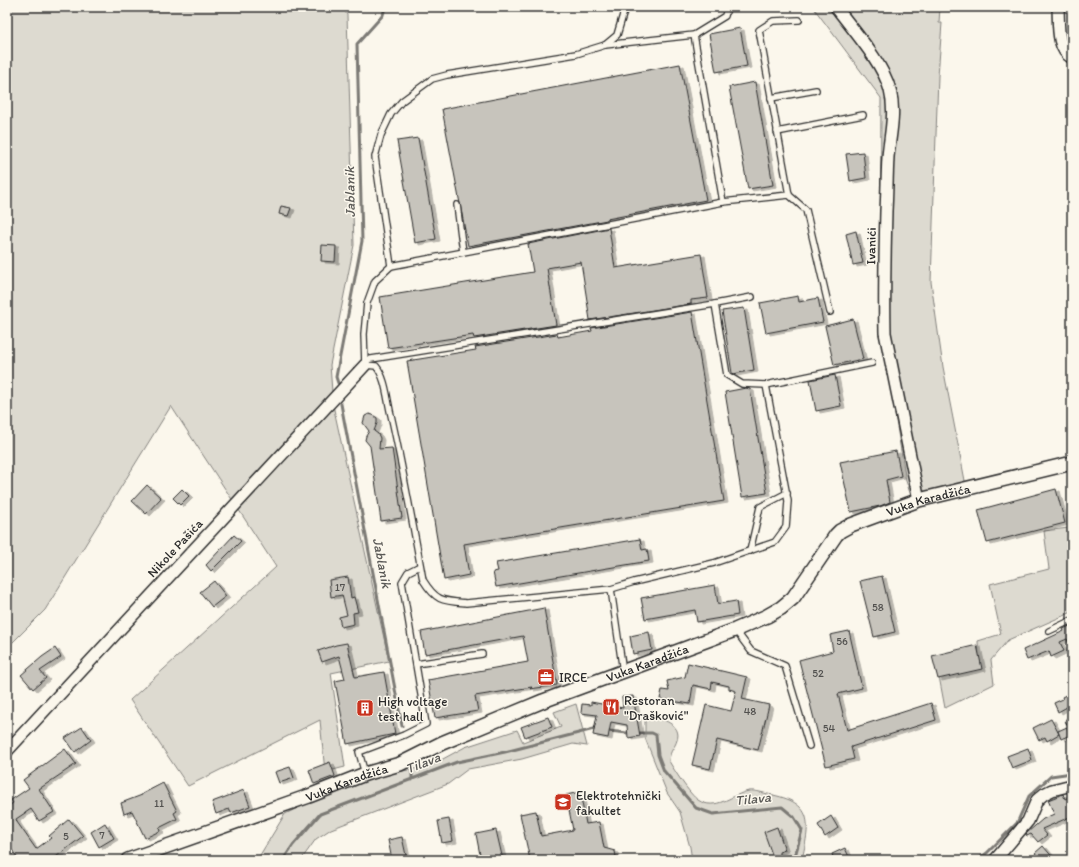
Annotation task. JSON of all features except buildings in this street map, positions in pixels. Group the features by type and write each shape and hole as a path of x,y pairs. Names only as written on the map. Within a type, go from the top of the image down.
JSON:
{"street":[{"name":"Ivanići","path":"836,7 884,74 890,89 893,104 893,120 888,156 885,239 885,333 919,500"},
{"path":"1058,7 1061,44 1064,52 1072,58"},
{"name":"Nikole Pašića","path":"7,752 365,363"},
{"name":"Vuka Karadžića","path":"128,860 309,796 365,774 400,764 442,743 536,704 735,630 774,613 790,600 800,589 831,541 840,530 851,525 919,500 1072,463"},
{"path":"995,860 1028,821 1037,800 1052,790 1072,785"}],"lane":[{"path":"605,45 617,35 625,8 624,7"},
{"path":"391,266 375,157 381,135 391,114 402,101 432,80 447,75 576,54 605,45 694,35 725,16 727,7"},
{"path":"799,20 773,21 759,30 789,195 806,210 830,312"},
{"path":"694,35 724,202"},
{"path":"771,98 816,90"},
{"path":"777,132 863,115"},
{"path":"365,363 364,334 367,303 375,281 391,266 724,202 789,195"},
{"path":"457,205 463,252"},
{"path":"365,363 752,297"},
{"path":"714,304 727,375 742,384 766,385 872,363"},
{"path":"365,363 376,366 380,370 384,384 423,580 431,593 445,601 466,603 611,589 714,563 775,542 786,527 788,501 766,385"},
{"path":"750,551 760,507 787,493"},
{"path":"365,774 359,752 404,735 426,724 402,582 408,572 420,566"},
{"path":"611,589 623,672"},
{"path":"1049,631 1072,620"},
{"path":"735,630 751,651 784,666 809,746"},
{"path":"416,664 482,654"}],"shaded area":[{"path":"7,7 343,7 347,15 354,245 330,365 333,405 389,661 331,673 345,767 325,772 320,720 188,786 130,700 276,567 171,406 45,610 7,648"},
{"path":"813,7 940,7 939,23 942,23 938,76 931,282 943,367 967,491 914,505 906,481 880,325 881,98"},
{"path":"1069,528 1072,541 1072,612 1008,640 991,660 994,684 945,708 938,671 979,660 978,641 1001,634 990,584 1049,569 1044,531"},
{"path":"576,704 587,746 573,744 522,759 468,769 448,784 331,829 316,839 301,860 257,860 285,814 327,794 376,776 430,766 465,747 517,730 523,742 561,727 554,712"},
{"path":"655,717 672,724 675,727 678,735 670,754 669,761 678,776 698,800 711,804 718,803 752,791 787,799 797,804 803,811 806,818 807,827 802,860 692,860 690,847 680,812 667,793 645,738 645,718"}],"waterway":[{"name":"Jablanik","path":"338,383 336,377 362,241 357,44 383,15 385,7"},
{"name":"Jablanik","path":"341,404 402,726"},
{"name":"Tilava","path":"283,860 293,845 320,814 457,762 505,752 594,729"},
{"name":"Tilava","path":"609,731 627,733"},
{"name":"Tilava","path":"639,733 652,733 656,735 658,755 664,771 696,808 713,814 782,807 794,817 802,830 794,860"},
{"name":"Jablanik","path":"412,773 412,780"},
{"name":"Tilava","path":"977,860 987,853 1017,823 1029,796 1051,776 1072,773"}],"place":[{"name":"IRCE","path":"546,677"},
{"name":"Restoran \"Drašković\"","path":"611,707"},
{"name":"High voltage test hall","path":"365,708"},
{"name":"Elektrotehnički fakultet","path":"563,802"}]}
